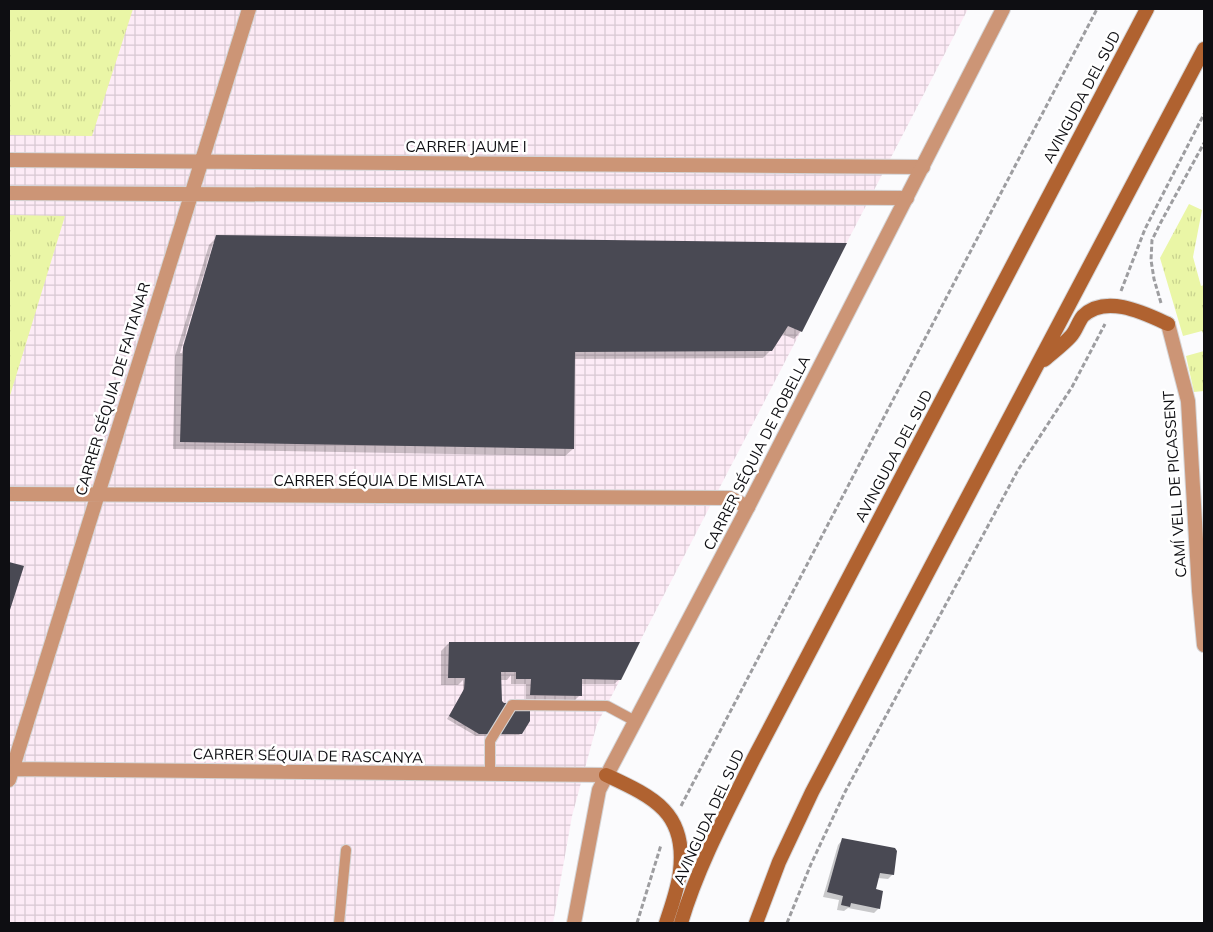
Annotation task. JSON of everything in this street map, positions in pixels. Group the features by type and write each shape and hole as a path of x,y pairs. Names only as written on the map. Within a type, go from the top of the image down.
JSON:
{"main road":[{"name":"AVINGUDA DEL SUD","path":"681,923 687,903 718,832 754,758 1147,9"},
{"path":"756,923 779,862 812,792 1204,49"},
{"path":"1038,365 1072,336 1082,317 1095,309 1115,306 1138,311 1168,324"},
{"path":"606,775 640,791 664,809 674,821 681,844 680,872 666,923"}],"street":[{"name":"CARRER SÉQUIA DE FAITANAR","path":"10,773 249,9"},
{"name":"CARRER SÉQUIA DE ROBELLA","path":"574,923 598,790 748,508 1003,9"},
{"name":"CARRER JAUME I","path":"9,160 923,167"},
{"path":"9,193 907,198"},
{"name":"CAMÍ VELL DE PICASSENT","path":"1168,324 1188,401 1204,645"},
{"name":"CARRER SÉQUIA DE MISLATA","path":"9,494 97,496 730,498 748,508"},
{"name":"CARRER SÉQUIA DE RASCANYA","path":"10,773 606,775"}],"lane":[{"path":"490,774 490,740 512,705 607,706 635,720"},
{"path":"339,923 346,850"}],"path":[{"path":"637,923 658,851 1097,9"},
{"path":"787,923 811,864 845,792 1018,470 1072,387 1115,306 1145,229 1204,114"},
{"path":"1168,324 1154,279 1151,260 1152,240 1204,143"}],"shaded area":[{"path":"9,9 968,9 597,724 572,816 553,923 9,923"}],"green space":[{"path":"9,9 133,9 92,136 9,135"},
{"path":"1189,204 1202,210 1193,257 1201,286 1204,285 1204,336 1202,331 1183,336 1160,258"},
{"path":"9,215 65,216 9,399"},
{"path":"1204,351 1204,391 1194,392 1186,356"}],"building":[{"path":"216,235 847,243 802,332 788,326 772,351 575,352 574,449 180,442 183,347"},
{"path":"9,562 24,566 9,613"},
{"path":"449,642 640,642 621,680 582,679 582,696 530,695 531,679 516,679 516,672 501,672 502,701 504,703 522,703 530,710 530,721 522,734 479,734 449,716 464,689 465,678 448,678"},
{"path":"842,838 895,848 897,851 894,875 880,873 876,889 883,891 880,909 851,903 850,907 841,905 843,896 827,892"}]}
